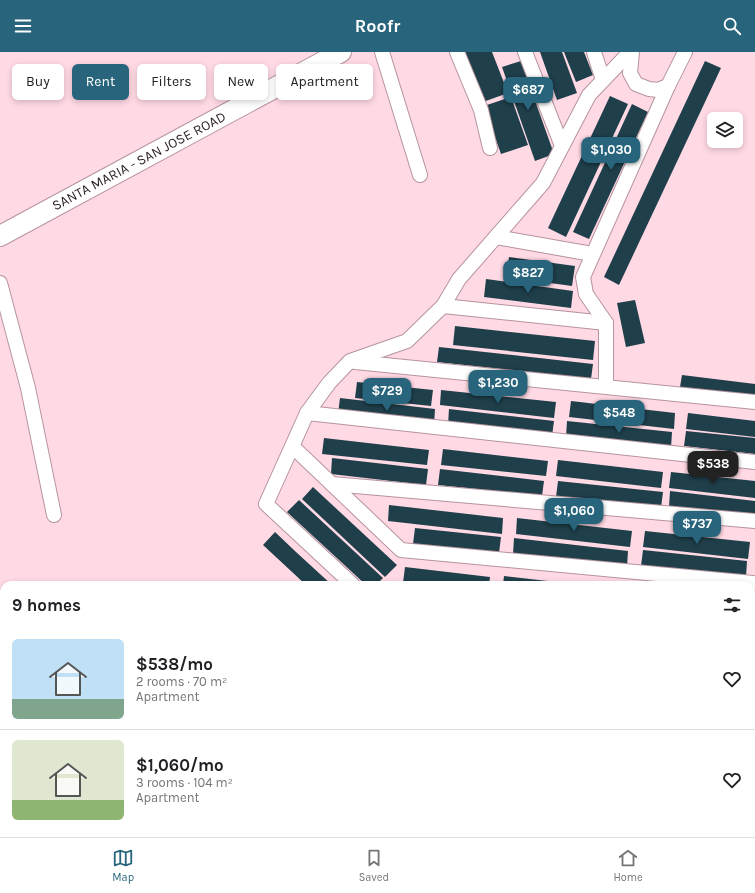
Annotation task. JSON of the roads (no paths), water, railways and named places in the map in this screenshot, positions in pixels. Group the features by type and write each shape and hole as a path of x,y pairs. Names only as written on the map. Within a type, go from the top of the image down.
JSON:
{"main road":[{"name":"SANTA MARIA - SAN JOSE ROAD","path":"0,236 340,52"}],"street":[{"path":"382,52 420,175"},
{"path":"457,52 481,110 490,148"},
{"path":"525,52 562,146"},
{"path":"594,52 603,80"},
{"path":"349,581 266,504 307,413 329,383 350,361 407,341 443,306 459,279 543,184 589,95 631,52"},
{"path":"631,52 630,72 636,84 649,89 658,90 668,86"},
{"path":"606,386 606,323 586,294 583,276 668,86 685,52"},
{"path":"496,237 592,254"},
{"path":"0,283 28,388 54,515"},
{"path":"443,306 606,323"},
{"path":"350,361 755,402"},
{"path":"307,413 755,462"},
{"path":"292,447 401,550 732,581"},
{"path":"332,484 755,521"}]}
